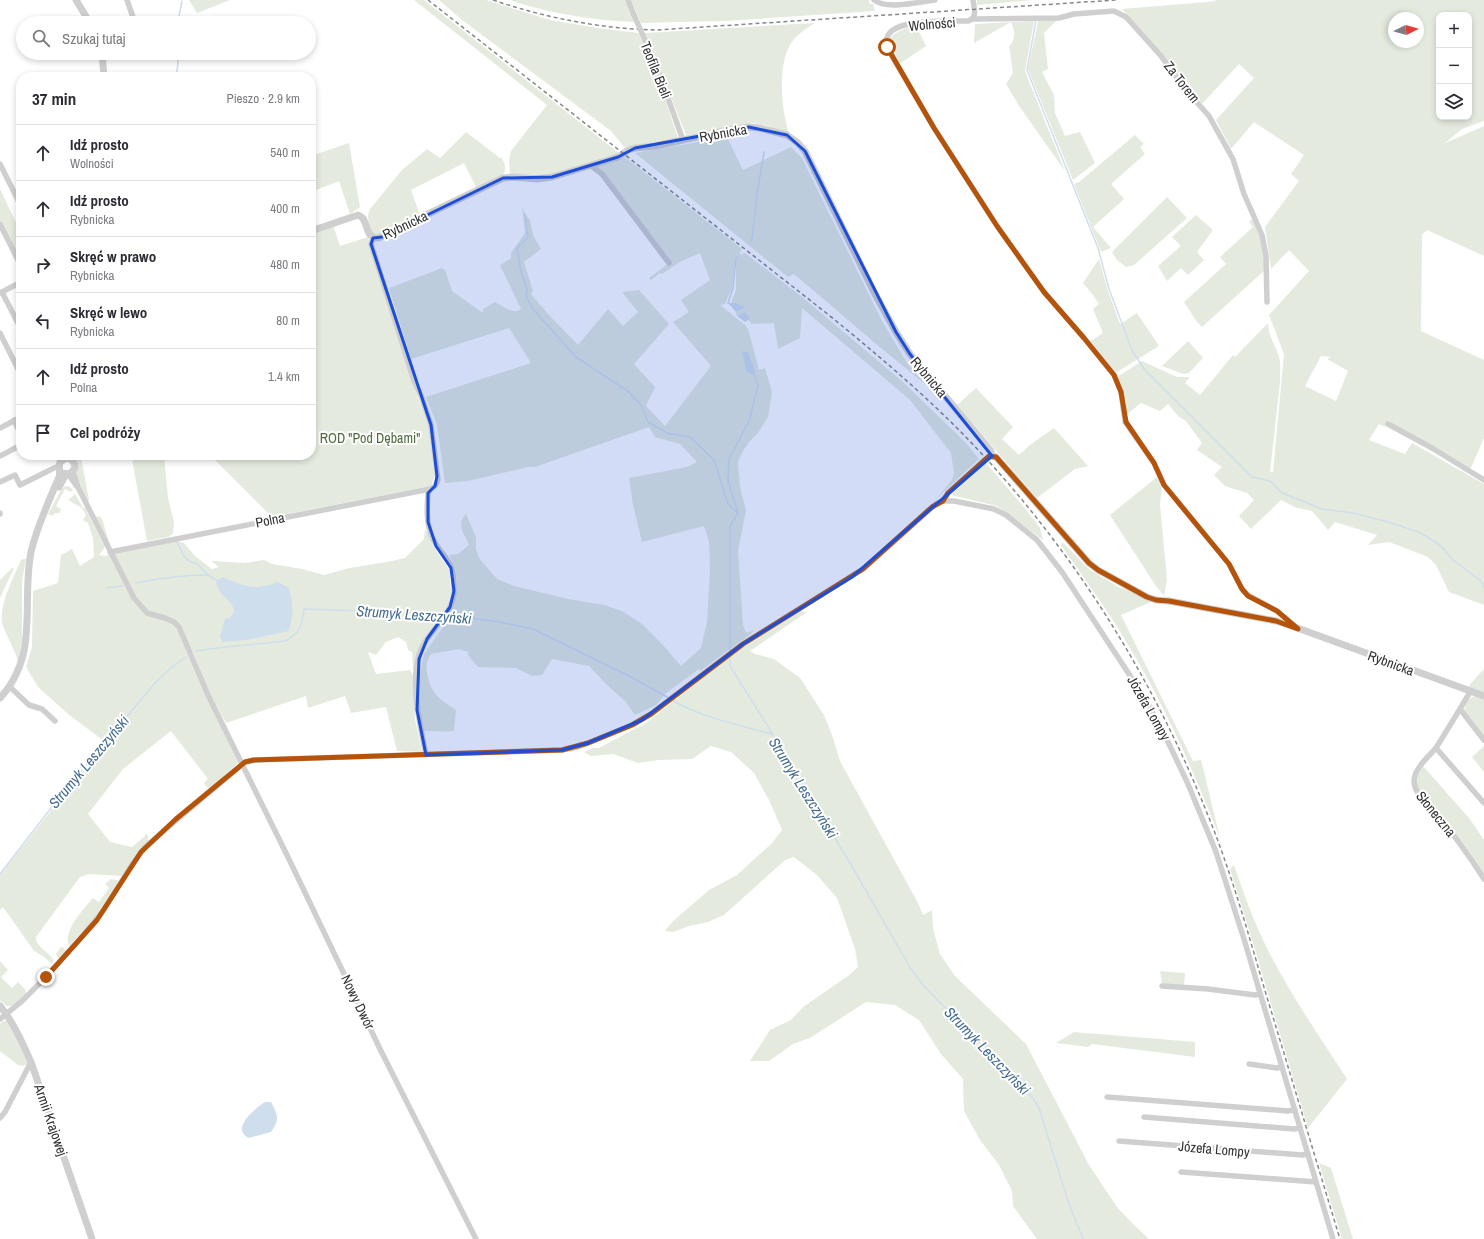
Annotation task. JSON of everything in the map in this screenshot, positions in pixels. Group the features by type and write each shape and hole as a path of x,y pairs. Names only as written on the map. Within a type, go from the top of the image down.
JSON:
{"street":[{"path":"76,0 86,16"},
{"path":"127,0 133,16"},
{"name":"Teofila Bieli","path":"628,0 660,76 683,140"},
{"path":"874,0 880,4 889,5 935,0"},
{"path":"973,0 974,18"},
{"name":"Za Torem","path":"974,18 1059,18 1074,14 1114,11 1126,17 1162,56 1185,89 1209,116 1233,159 1244,194 1262,235 1266,256 1268,302"},
{"name":"Wolności","path":"974,18 960,21 920,22 898,27 887,37 887,47 934,128 997,226 1044,292 1114,375 1121,392"},
{"path":"103,60 104,72"},
{"name":"Rybnicka","path":"316,228 358,215 364,218 369,234 373,238 382,237 500,180 514,177 537,179 549,178 618,157 628,150 635,148 655,146 733,129 749,127 760,128 787,136 798,143 805,151 875,294 910,354 991,452 992,456 996,457 1080,553 1098,570 1147,597 1156,600 1169,601 1276,621 1484,696"},
{"path":"0,164 16,196"},
{"path":"590,165 602,174 669,263"},
{"path":"0,224 16,256"},
{"path":"373,238 371,244 414,381 431,425 438,480 435,486 430,489 428,493 427,508 429,528 436,546 450,565 452,572 454,594 446,614 423,646 417,667 416,694 418,719 426,755"},
{"path":"16,284 1,292 16,320"},
{"path":"0,333 16,365"},
{"name":"Rybnicka","path":"1121,392 1126,422 1154,463 1164,485 1229,564 1242,589 1248,596 1277,611 1298,629"},
{"path":"0,428 14,420 16,424"},
{"path":"1388,424 1484,480"},
{"path":"0,456 16,448"},
{"path":"0,1019 39,984 90,928 146,846 242,764 254,760 562,750 588,743 632,725 651,714 730,653 772,624 852,577 869,564 932,507 943,501 948,493 986,459 992,456"},
{"path":"0,482 15,475 20,486 54,468 75,468 71,460"},
{"path":"64,468 79,489"},
{"path":"44,513 62,482 64,468"},
{"path":"64,468 79,489 134,598 147,613 165,618 174,622 179,627 208,694 242,764"},
{"path":"0,698 10,687 19,669 25,649 29,566 35,539 44,513 64,468"},
{"path":"62,482 72,481"},
{"name":"Polna","path":"110,552 430,489"},
{"name":"Józefa Lompy","path":"943,501 967,503 994,509 1006,515 1037,540 1062,572 1146,700 1188,784 1213,845 1260,994 1333,1239"},
{"path":"10,687 29,705 42,709 55,721"},
{"name":"Słoneczna","path":"1470,692 1436,748 1415,775 1414,785 1419,795 1456,837 1484,879"},
{"path":"1460,709 1484,740"},
{"path":"1436,748 1484,804"},
{"name":"Nowy Dwór","path":"242,764 381,1051 476,1239"},
{"path":"1162,986 1208,989 1255,995 1260,994"},
{"name":"Armii Krajowej","path":"0,1006 7,1014 19,1034 31,1062 92,1239"},
{"path":"0,1118 5,1112 31,1062"},
{"path":"1249,1064 1277,1068 1282,1067"},
{"path":"1107,1097 1288,1111 1294,1110"},
{"name":"Józefa Lompy","path":"1144,1117 1294,1129 1300,1128"},
{"name":"Józefa Lompy","path":"1120,1141 1286,1154 1308,1154"},
{"name":"Józefa Lompy","path":"1181,1172 1316,1182"}],"highlighted area":[{"path":"749,127 787,135 805,151 896,332 910,354 992,456 852,577 743,644 642,720 588,743 562,750 426,755 417,710 419,659 427,639 450,607 454,591 451,568 436,546 428,522 428,493 435,486 437,476 431,425 371,244 373,238 382,237 503,178 552,177 618,157 635,148"}],"green space":[{"path":"189,0 230,0 197,13"},
{"path":"414,0 424,0 620,154 548,176 535,177 510,175 509,160 511,151 547,105"},
{"path":"439,0 486,0 550,20 639,33 656,72 678,138 624,147 611,131 462,20"},
{"path":"510,0 625,0 635,22 572,16 539,9"},
{"path":"631,0 869,0 870,4 873,4 875,11 725,21 641,23"},
{"path":"977,0 1033,0 977,5"},
{"path":"1211,0 1484,0 1484,121 1462,129 1445,143 1484,126 1484,256 1427,230 1422,235 1421,331 1484,360 1484,438 1470,470 1387,423 1385,427 1379,424 1369,440 1405,454 1412,443 1484,484 1484,605 1449,592 1436,565 1428,557 1389,542 1368,545 1377,535 1335,522 1328,530 1312,511 1297,508 1281,500 1251,529 1239,516 1254,500 1247,493 1225,486 1214,475 1222,467 1197,450 1202,443 1186,421 1179,417 1168,404 1160,411 1141,403 1126,415 1126,401 1117,377 1142,361 1177,377 1190,377 1185,383 1200,395 1233,355 1235,357 1268,323 1270,336 1279,357 1280,366 1280,382 1270,472 1273,472 1284,354 1269,315 1309,271 1289,250 1271,269 1265,227 1299,181 1291,174 1304,155 1254,122 1231,149 1216,120 1254,78 1239,64 1202,104 1122,9 1218,1","holes":["1321,356 1331,357 1327,359 1348,371 1336,401 1305,386"]},
{"path":"1057,20 1044,33 1048,69 1042,72 1054,95 1055,113 1065,136 1080,132 1095,163 1073,180 1028,69 1038,21"},
{"path":"1034,21 1025,71 1065,171 1019,106 1006,84 1013,73 1009,46 1013,41 1014,35 1011,22"},
{"path":"1011,22 974,43 975,24"},
{"path":"815,23 795,38 789,47 785,58 782,98 789,134 765,125 752,123 686,135 645,33"},
{"path":"916,26 926,46 898,65 888,41 900,30"},
{"path":"466,132 500,158 501,157 505,164 505,169 500,178 477,189 464,163 411,190 420,215 381,235 372,235 368,219 370,209 402,170 427,149 440,158"},
{"path":"1135,135 1144,144 1140,147 1145,154 1111,184 1124,199 1093,227 1111,248 1101,252 1074,184 1079,182"},
{"path":"727,137 743,170 791,147 802,158 882,321 907,363 925,384 794,274 788,277 635,153"},
{"path":"349,143 360,207 350,214 339,181 316,190 316,154"},
{"path":"625,157 742,249 736,257 732,288 725,304 720,305 748,329 759,370 765,368 772,392 768,417 758,433 743,451 738,462 740,488 746,510 738,551 743,625 746,633 755,630 700,671 699,669 666,693 656,705 635,715 626,702 589,666 552,659 542,675 532,676 516,668 478,667 468,655 468,652 459,649 431,654 426,666 428,678 435,693 456,710 454,731 423,731 419,702 419,679 424,654 450,617 457,590 456,570 449,555 458,554 469,545 461,525 466,514 476,537 476,549 479,558 497,579 514,586 568,599 604,605 622,611 641,623 681,666 701,648 707,622 710,570 709,541 704,526 642,542 633,505 629,478 687,467 697,462 680,444 655,437 649,427 535,467 528,467 468,481 445,483 437,425 426,397 531,363 509,328 411,359 389,288 442,268 445,270 452,291 483,313 483,309 495,302 505,308 518,311 521,309 500,265 511,258 511,253 525,233 522,206 525,214 530,220 533,235 541,249 524,262 533,291 531,294 578,345 608,309 623,326 638,312 622,292 639,290 669,324 634,364 655,387 646,406 665,426 711,366 673,322 689,312 681,300 710,280 700,253 680,262 662,274 660,273 651,280 649,278 669,263 594,167"},
{"path":"0,189 16,223 16,253 0,220"},
{"path":"1167,197 1187,218 1134,265 1126,267 1117,260 1112,252"},
{"path":"1196,215 1213,230 1197,252 1204,260 1188,275 1181,268 1167,281 1158,266 1181,246 1172,237"},
{"path":"1252,219 1260,236 1266,269 1202,327 1199,325 1184,302 1226,264 1220,257 1253,227 1249,222"},
{"name":"ROD \"Pod Dębami\"","path":"333,225 340,246 368,237 415,390 429,427 435,475 431,486 272,517 215,460 316,460 316,231"},
{"path":"745,253 802,297 903,382 967,444 979,459 936,499 952,480 954,473 951,453 910,400 802,308 800,338 778,349 774,323 751,324 745,312 737,316 736,312 743,309 736,303 731,303 736,290 736,258"},
{"path":"1099,259 1107,288 1120,324 1137,313 1159,346 1117,372 1114,372 1091,341 1103,333 1093,309 1099,304 1083,283"},
{"path":"1188,341 1203,358 1189,373 1183,374 1162,366"},
{"path":"976,388 1013,427 1002,439 1019,455 1054,428 1088,466 1075,469 1037,498 957,405"},
{"path":"77,460 82,460 88,501 76,476"},
{"path":"132,460 164,460 168,498 174,522 173,534 168,537 147,541"},
{"path":"985,462 1040,528 1043,540 997,506 951,495"},
{"path":"1157,477 1162,486 1160,504 1167,580 1164,596 1110,515"},
{"path":"65,486 70,487 73,490 70,492 65,489 56,506 61,509 60,513 55,513 53,516 48,514 61,490"},
{"path":"75,494 83,508 85,508 105,547 99,555 105,556 128,549 173,540 184,543 195,556 212,569 219,567 211,561 245,563 264,560 272,564 302,569 324,575 349,568 405,558 424,539 425,529 437,552 450,571 451,595 447,609 434,625 419,650 415,669 413,670 412,652 408,650 406,642 398,637 386,642 376,655 368,652 376,674 410,670 414,677 415,719 422,752 397,751 386,707 351,713 345,696 308,708 306,696 226,723 209,692 193,652 189,656 238,763 212,787 208,788 204,783 208,779 171,731 123,769 88,814 110,842 132,847 145,836 145,833 148,836 148,841 121,876 89,874 80,877 36,937 38,944 52,958 54,962 52,964 43,956 34,951 3,907 0,910 0,875 61,798 127,719 104,741 68,714 38,687 26,667 32,647 33,591 58,583 61,555 72,549 80,566 94,557 93,538 88,523 83,520 86,515 82,508 68,500"},
{"path":"99,516 102,519 110,545 95,517"},
{"path":"1062,542 1090,570 1117,586 1153,601 1121,615 1193,761 1201,760 1220,838 1188,761 1152,686 1117,626 1061,545"},
{"path":"26,559 22,581 22,640 18,661 2,623 2,615 8,591 21,560"},
{"path":"12,568 14,568 0,598 0,580"},
{"path":"800,611 807,612 750,651 755,654 774,659 800,678 824,715 840,761 918,903 923,915 932,910 933,928 940,954 955,976 1026,1044 1089,1165 1117,1207 1149,1239 1037,1239 1013,1206 1012,1191 999,1165 980,1140 964,1111 963,1079 941,1054 919,1020 895,1005 866,1002 810,1038 793,1044 769,1061 750,1061 770,1030 791,1020 803,1007 848,976 858,967 855,949 837,898 817,875 794,857 785,860 724,915 708,922 689,926 673,932 665,931 672,922 709,890 737,875 772,843 782,830 770,802 754,773 731,752 711,746 692,759 659,760 638,763 613,754 591,756 584,752 593,748 599,748 646,723 693,686 714,667"},
{"path":"1484,669 1484,694 1468,688"},
{"path":"1474,696 1484,698 1484,738 1464,710 1468,700"},
{"path":"1484,746 1484,772 1472,757"},
{"path":"1423,766 1469,818 1484,840 1484,876 1459,838 1421,794 1415,779"},
{"path":"1234,865 1244,894 1273,960 1303,1012 1347,1079 1308,1128 1230,869"},
{"path":"111,879 117,880 118,882 95,918 69,946 69,934 75,920 93,898 99,902 109,888 105,884"},
{"path":"61,947 66,951 58,958 56,954"},
{"path":"0,961 8,970 1,977 12,988 18,982 25,989 26,994 11,1006 6,1006 0,1000"},
{"path":"1160,971 1185,973 1184,986 1162,984"},
{"path":"3,1021 8,1021 20,1041 28,1064 23,1066 18,1065 0,1051 0,1024"},
{"path":"1074,1032 1195,1042 1195,1057 1092,1044 1088,1047 1056,1043"},
{"path":"1319,1163 1331,1168 1353,1239 1342,1239"}],"water":[{"path":"728,303 736,303 744,307 736,312"},
{"path":"745,312 750,319 745,322 737,316"},
{"path":"742,351 748,352 755,371 754,375 746,371"},
{"path":"222,577 237,583 256,587 278,582 289,588 292,600 292,610 289,631 247,640 222,642 220,636 225,619 230,618 234,611 231,603 218,588 216,582"},
{"path":"265,1102 271,1102 277,1117 276,1124 271,1132 248,1138 244,1135 242,1129 245,1120"}],"waterway":[{"path":"179,16 182,1"},
{"path":"1036,20 1027,70 1098,248 1109,289 1132,350 1144,369 1252,477 1270,481 1282,493 1322,509 1353,513 1392,523 1421,533 1441,546 1453,560 1481,581 1484,588"},
{"path":"177,72 178,60"},
{"path":"751,241 764,152"},
{"path":"525,214 528,237 517,248 521,272 527,289 526,296 532,308 576,357 629,392 641,405 648,422 667,433 690,437 714,460 728,504 738,513"},
{"path":"728,303 733,288 736,258 740,254"},
{"path":"730,651 730,526 738,513 728,481 729,459 749,421 758,386 754,375"},
{"path":"176,540 183,555 189,561 197,564 208,575 218,581"},
{"path":"136,583 172,577 208,575"},
{"path":"106,588 122,586"},
{"name":"Strumyk Leszczyński","path":"196,651 286,641 295,635 300,628 304,609 444,614"},
{"name":"Strumyk Leszczyński","path":"448,615 500,622 533,629 627,675 669,698"},
{"name":"Strumyk Leszczyński","path":"0,874 58,799 155,683 172,667 186,657"},
{"path":"730,657 730,666 772,733"},
{"name":"Strumyk Leszczyński","path":"672,700 696,712 772,734 850,863 911,969 923,985 1032,1097 1039,1108 1068,1201 1083,1239"}],"railway":[{"path":"428,0 825,312 894,370 960,431 999,473 1036,517 1070,562 1132,658 1184,760 1216,835 1239,902 1340,1239"},
{"path":"493,0 533,12 595,25 657,30 1116,0"}],"route":[{"path":"46,977 97,920 131,866 146,846 245,762 254,760 568,750 632,725 651,714 703,672 772,624 852,577 869,564 932,507 943,501 948,493 989,456 996,457 1089,563 1098,570 1147,597 1156,600 1169,601 1276,621 1298,629 1277,611 1248,596 1234,577 1229,564 1164,485 1154,463 1134,436 1126,422 1121,392 1114,375 1044,292 997,226 934,128 887,47"}]}
